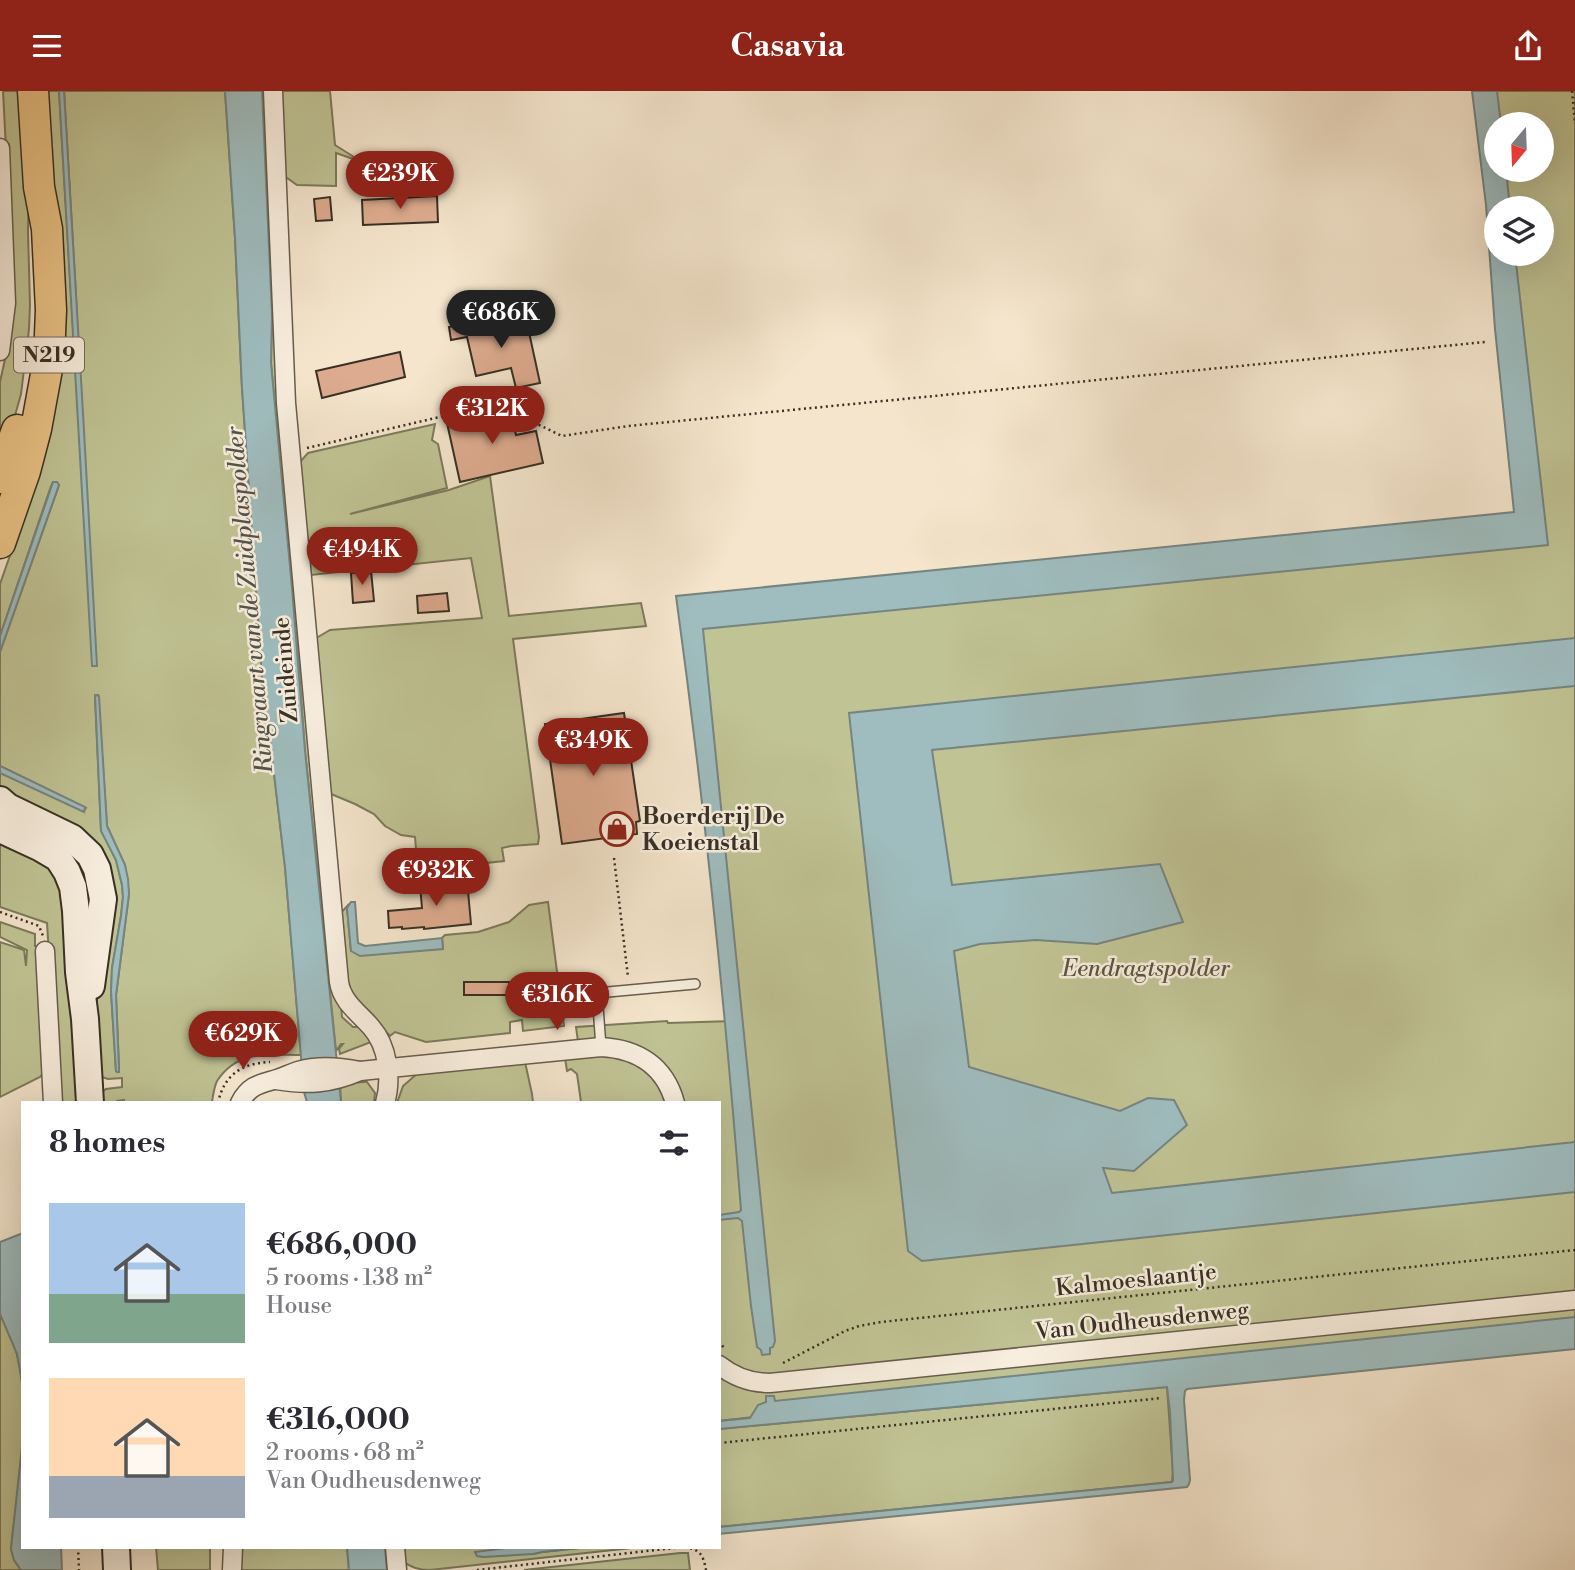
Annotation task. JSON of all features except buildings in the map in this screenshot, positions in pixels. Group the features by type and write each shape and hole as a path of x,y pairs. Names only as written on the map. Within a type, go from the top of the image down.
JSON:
{"main road":[{"name":"N219","path":"0,544 25,471 49,358 51,310 47,229 39,187 33,91"},
{"name":"N219","path":"0,478 20,423 31,361 36,308 34,230 39,187"},
{"path":"2,810 41,848 58,859 73,887 90,1101"},
{"path":"116,1549 117,1570"}],"street":[{"name":"Zuideinde","path":"273,91 290,452 340,990 348,1003 374,1030 382,1044 388,1068 385,1101"},
{"path":"0,148 6,303 0,351"},
{"path":"45,951 53,1101"},
{"path":"242,1101 249,1091 266,1081 601,1047 618,1048 641,1056 664,1078 674,1101"},
{"name":"Van Oudheusdenweg","path":"724,1360 727,1371 740,1378 770,1383 1575,1300"},
{"path":"232,1570 233,1549"},
{"path":"395,1549 397,1570"}],"lane":[{"path":"601,1047 597,993 695,984"}],"path":[{"path":"1572,91 1575,124"},
{"path":"290,452 513,400 533,422 562,436 628,426 1485,342"},
{"path":"614,858 629,990"},
{"path":"0,912 39,926 45,951"},
{"name":"Kalmoeslaantje","path":"778,1365 845,1331 881,1322 1575,1249"},
{"path":"721,1443 1162,1398"},
{"path":"78,1549 79,1570"},
{"path":"477,1570 674,1549"},
{"path":"694,1549 702,1556 706,1570"}],"green space":[{"path":"3,91 24,91 29,172 30,305 21,394 0,457 0,382 9,341 12,264"},
{"path":"42,91 59,91 93,666 64,91 225,91 264,706 285,867 301,1055 255,1056 234,1063 217,1081 212,1101 99,1101 106,1089 122,1087 122,1078 108,1079 99,1076 95,1021 108,886 0,792 0,773 84,811 86,808 0,766 0,652 59,485 53,482 50,489 0,636 0,584 40,461","holes":["98,695 107,826 125,865 129,894 116,995 117,1072 111,991 123,897 116,860 101,830 95,696"]},
{"path":"262,91 267,91 342,1017 353,1027 361,1027 371,1042 340,1054 339,1049 343,1044 336,1051 305,751 271,363 272,313"},
{"path":"282,91 330,91 335,145 362,162 336,153 336,186 297,185 283,175"},
{"name":"Eendragtspolder","path":"1486,91 1575,91 1575,1322 721,1421 721,1101 581,1101 577,1074 571,1069 567,1071 565,1058 580,1056 576,1027 667,1021 733,1021 690,617 1531,531 1503,266 1554,266 1554,196 1497,196 1495,182 1554,182 1554,112 1488,112"},
{"path":"435,424 432,440 438,444 447,488 350,514 449,490 490,476 509,616 641,603 646,626 513,639 538,844 502,848 504,861 422,870 415,837 401,835 385,826 374,814 331,794 313,640 330,630 482,618 471,558 311,575 306,552 299,463 308,453"},
{"path":"0,836 59,873 81,1101 58,1099 47,923 0,907"},
{"path":"548,902 564,1026 523,1031 522,1020 510,1022 510,1033 426,1042 395,1032 390,1036 350,994 346,985 339,915 349,904 347,908 351,951 443,949 442,938 445,935 478,932 509,922 529,905"},
{"path":"0,922 35,934 35,946 39,947 46,1069 40,1077 0,1097 0,942 24,950 26,966 27,950 0,937"},
{"path":"525,1062 533,1101 398,1101 403,1086 418,1073"},
{"path":"367,1082 375,1093 374,1101 341,1101 340,1084"},
{"path":"0,1314 15,1349 21,1376 21,1460 11,1549 21,1570 0,1570"},
{"path":"1167,1387 1172,1482 721,1527 721,1429"},
{"path":"156,1549 210,1549 210,1570 158,1570"},
{"path":"241,1549 347,1549 349,1570 240,1570"},
{"path":"402,1549 497,1549 533,1554 570,1549 623,1549 430,1570 415,1568 403,1561"},
{"path":"688,1553 690,1570 524,1570"}],"water":[{"path":"59,91 64,91 97,666 92,666"},
{"path":"225,91 262,91 272,313 271,363 305,751 341,1101 307,1101 304,1092 285,867 264,706 242,388"},
{"path":"1472,91 1497,91 1500,112 1484,112 1484,182 1507,182 1509,196 1485,196"},
{"path":"1490,266 1516,266 1548,545 703,629 775,1341 770,1348 770,1354 762,1355 757,1347 742,1221 738,1218 721,1220 721,1215 741,1210 713,903 676,596 1514,512"},
{"path":"53,482 59,485 0,652 0,636"},
{"path":"1575,638 1575,686 932,750 952,885 1160,864 1183,922 1097,944 1036,940 980,944 954,951 969,1067 1120,1111 1148,1098 1174,1100 1187,1125 1134,1171 1103,1168 1112,1193 1575,1142 1575,1192 922,1261 908,1251 849,713"},
{"path":"95,695 99,696 107,826 125,865 129,894 116,995 119,1072 116,1071 111,991 123,897 116,860 101,831"},
{"path":"0,766 85,807 84,812 0,773"},
{"path":"351,902 355,902 358,943 365,946 442,938 443,949 360,956 351,951 347,908"},
{"path":"21,1234 21,1377 17,1354 0,1314 0,1242"},
{"path":"1575,1317 1575,1349 1187,1389 1184,1400 1190,1480 1187,1487 721,1534 721,1527 1173,1480 1167,1387 721,1429 721,1421 750,1418 758,1405 766,1402 766,1396 774,1396 775,1401"},
{"path":"21,1456 21,1549 61,1549 62,1570 21,1570 11,1549"},
{"path":"347,1549 385,1549 387,1570 349,1570"},
{"path":"498,1549 570,1549 483,1557 477,1556 475,1552"}],"place":[{"name":"Boerderij De Koeienstal","path":"617,829"}],"water label":[{"name":"Ringvaart van de Zuidplaspolder","path":"249,600"}]}
